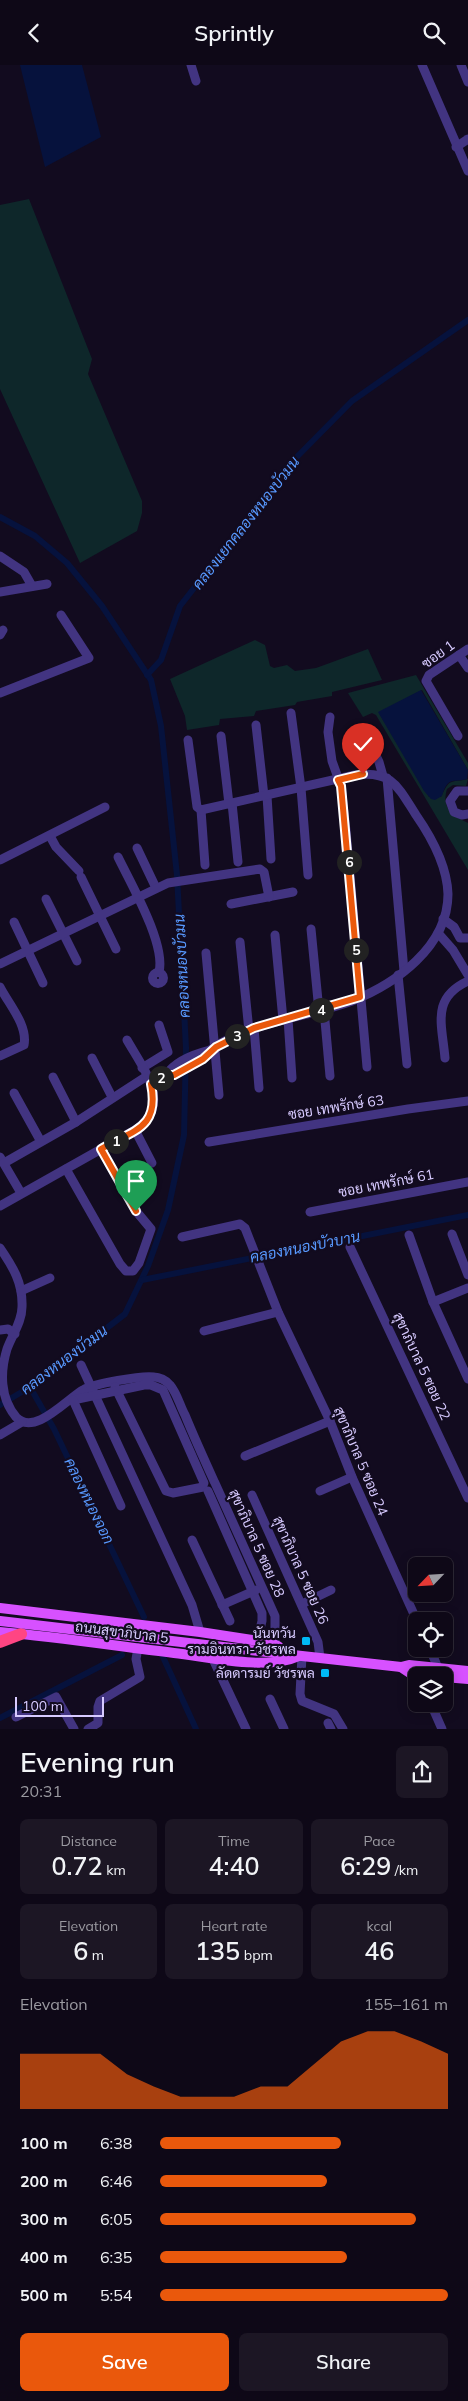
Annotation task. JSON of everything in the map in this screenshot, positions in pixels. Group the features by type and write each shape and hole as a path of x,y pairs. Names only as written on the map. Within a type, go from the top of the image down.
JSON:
{"highway":[{"path":"0,1642 21,1634"}],"main road":[{"name":"ถนนสุขาภิบาล 5","path":"0,1608 200,1632 257,1641 279,1651"},
{"path":"21,1610 14,1621 15,1627 21,1634"},
{"name":"ถนนสุขาภิบาล 5","path":"0,1621 279,1651 300,1656 416,1667"},
{"name":"ถนนสุขาภิบาล 5","path":"0,1631 277,1663 286,1662 300,1656"},
{"name":"ถนนสุขาภิบาล 5","path":"402,1667 408,1672"},
{"name":"ถนนสุขาภิบาล 5","path":"453,1673 468,1671"},
{"name":"ถนนสุขาภิบาล 5","path":"453,1676 468,1679"}],"street":[{"path":"192,65 196,81"},
{"path":"422,65 468,171"},
{"path":"460,65 468,82"},
{"path":"456,147 468,139"},
{"path":"0,556 24,572 32,587"},
{"path":"0,591 47,584"},
{"path":"0,693 89,659 61,615"},
{"name":"ซอย 1","path":"458,736 426,681 429,675 468,649"},
{"path":"459,655 468,668"},
{"path":"291,713 301,788 308,875"},
{"path":"330,717 328,732 332,761 341,786 346,831 367,1067"},
{"path":"256,725 266,796 271,859"},
{"path":"366,735 385,777 407,1064"},
{"path":"222,736 238,862"},
{"path":"188,740 197,807 201,810 205,865"},
{"path":"147,1076 166,1075 252,1030 360,997 401,973 417,961 438,933 448,895 439,855 402,793 385,777 370,773 201,810"},
{"path":"467,790 454,793 450,805 458,814 468,814"},
{"path":"0,860 105,807"},
{"path":"50,836 56,847 80,874 116,949"},
{"path":"137,848 156,889"},
{"path":"118,857 153,931 160,966 159,972"},
{"path":"0,965 172,883 263,869 269,897"},
{"path":"231,904 293,892"},
{"path":"46,899 77,961"},
{"path":"443,919 454,927 460,938 468,938"},
{"path":"14,922 43,983"},
{"path":"311,929 330,1075"},
{"path":"438,933 453,951 468,975"},
{"path":"275,935 292,1078"},
{"path":"240,943 259,1088"},
{"path":"206,953 213,1049 219,1095"},
{"path":"445,1058 442,1005 450,991 468,981"},
{"path":"0,987 10,1001 25,1038 24,1045 0,1056"},
{"path":"21,1193 2,1160 76,1121 147,1076 168,1052 159,1025"},
{"path":"0,1206 135,1130 145,1123 152,1114 154,1098 147,1076 127,1040"},
{"path":"92,1058 112,1097"},
{"path":"53,1077 76,1121"},
{"path":"14,1093 40,1140"},
{"name":"ซอย เทพรักษ์ 63","path":"209,1142 468,1101"},
{"path":"135,1130 152,1163"},
{"path":"66,1169 120,1265 128,1272 133,1271 151,1229 136,1211 101,1149"},
{"name":"ซอย เทพรักษ์ 61","path":"310,1212 468,1182"},
{"name":"สุขาภิบาล 5 ซอย 24","path":"182,1237 240,1225 245,1228 278,1312 330,1421 352,1477 413,1612"},
{"path":"452,1234 468,1275"},
{"path":"409,1235 433,1302 468,1379"},
{"name":"สุขาภิบาล 5 ซอย 22","path":"350,1247 468,1498"},
{"path":"0,1248 17,1274 23,1309 15,1334 4,1346 2,1371 3,1397 12,1412 22,1422"},
{"path":"21,1291 50,1278"},
{"path":"433,1302 468,1288"},
{"path":"204,1331 278,1312"},
{"path":"0,1330 8,1329 15,1334"},
{"path":"81,1365 89,1393 192,1605 200,1632"},
{"path":"0,1435 22,1422 33,1423 89,1393 155,1377 170,1385 174,1402"},
{"path":"115,1386 166,1491 173,1493 205,1487 208,1479 214,1482"},
{"path":"73,1400 122,1506"},
{"name":"สุขาภิบาล 5 ซอย 28","path":"174,1402 214,1482 275,1616 279,1651"},
{"name":"สุขาภิบาล 5 ซอย 28","path":"174,1402 205,1487 262,1617 257,1641"},
{"path":"245,1456 330,1421"},
{"path":"320,1491 352,1477"},
{"name":"สุขาภิบาล 5 ซอย 26","path":"252,1495 318,1642 320,1658"},
{"path":"192,1539 230,1621"},
{"path":"222,1605 251,1591 262,1588"},
{"path":"302,1604 331,1590"},
{"path":"88,1729 98,1723 100,1701 140,1677 136,1659 138,1648"},
{"path":"300,1656 300,1694 302,1701 334,1714 343,1729"},
{"path":"212,1657 246,1729"},
{"path":"16,1717 56,1697 74,1729"},
{"path":"270,1699 284,1729"},
{"path":"435,1712 442,1729"}],"green space":[{"path":"29,199 92,359 88,374 142,501 142,513 137,531 80,563 0,389 0,205"},
{"path":"255,640 265,645 270,666 274,668 287,665 295,671 316,668 368,649 382,680 332,692 332,696 297,702 295,705 256,711 254,716 220,719 219,725 187,730 185,716 170,679"},
{"path":"416,675 468,763 468,770 422,690 379,713 429,797 441,797 451,782 468,779 466,786 453,785 447,789 446,802 447,807 453,814 468,823 468,870 376,715 372,713 363,717 348,693"}],"shaded area":[{"path":"20,65 82,65 101,137 45,167"},
{"path":"421,690 468,770 467,779 451,781 446,785 442,796 435,800 431,799 424,791 378,712"}],"waterway":[{"name":"คลองแยกคลองหนองบัวมน","path":"147,675 161,660 180,606 227,546 242,532 283,471 352,401 468,320"},
{"name":"คลองหนองบัวมน","path":"0,517 35,536 67,563 102,606 151,680 161,726 177,875 186,1048 184,1135 168,1210 148,1266 125,1314 30,1387 0,1405"},
{"name":"คลองหนองบัวบาน","path":"142,1280 468,1215"},
{"name":"คลองหนองจอก","path":"30,1387 54,1429 144,1617"},
{"path":"0,1718 122,1655"},
{"path":"163,1657 196,1729"}],"place":[{"name":"นันทวัน รามอินทรา-วัชรพล","path":"306,1641"},
{"name":"ลัดดารมย์ วัชรพล","path":"325,1673"}],"route":[{"path":"136,1211 101,1149 135,1130 149,1119 154,1108 151,1084 166,1075 174,1075 203,1059 216,1047 254,1028 319,1011 360,997 346,831 341,786 338,780 363,774"}]}
